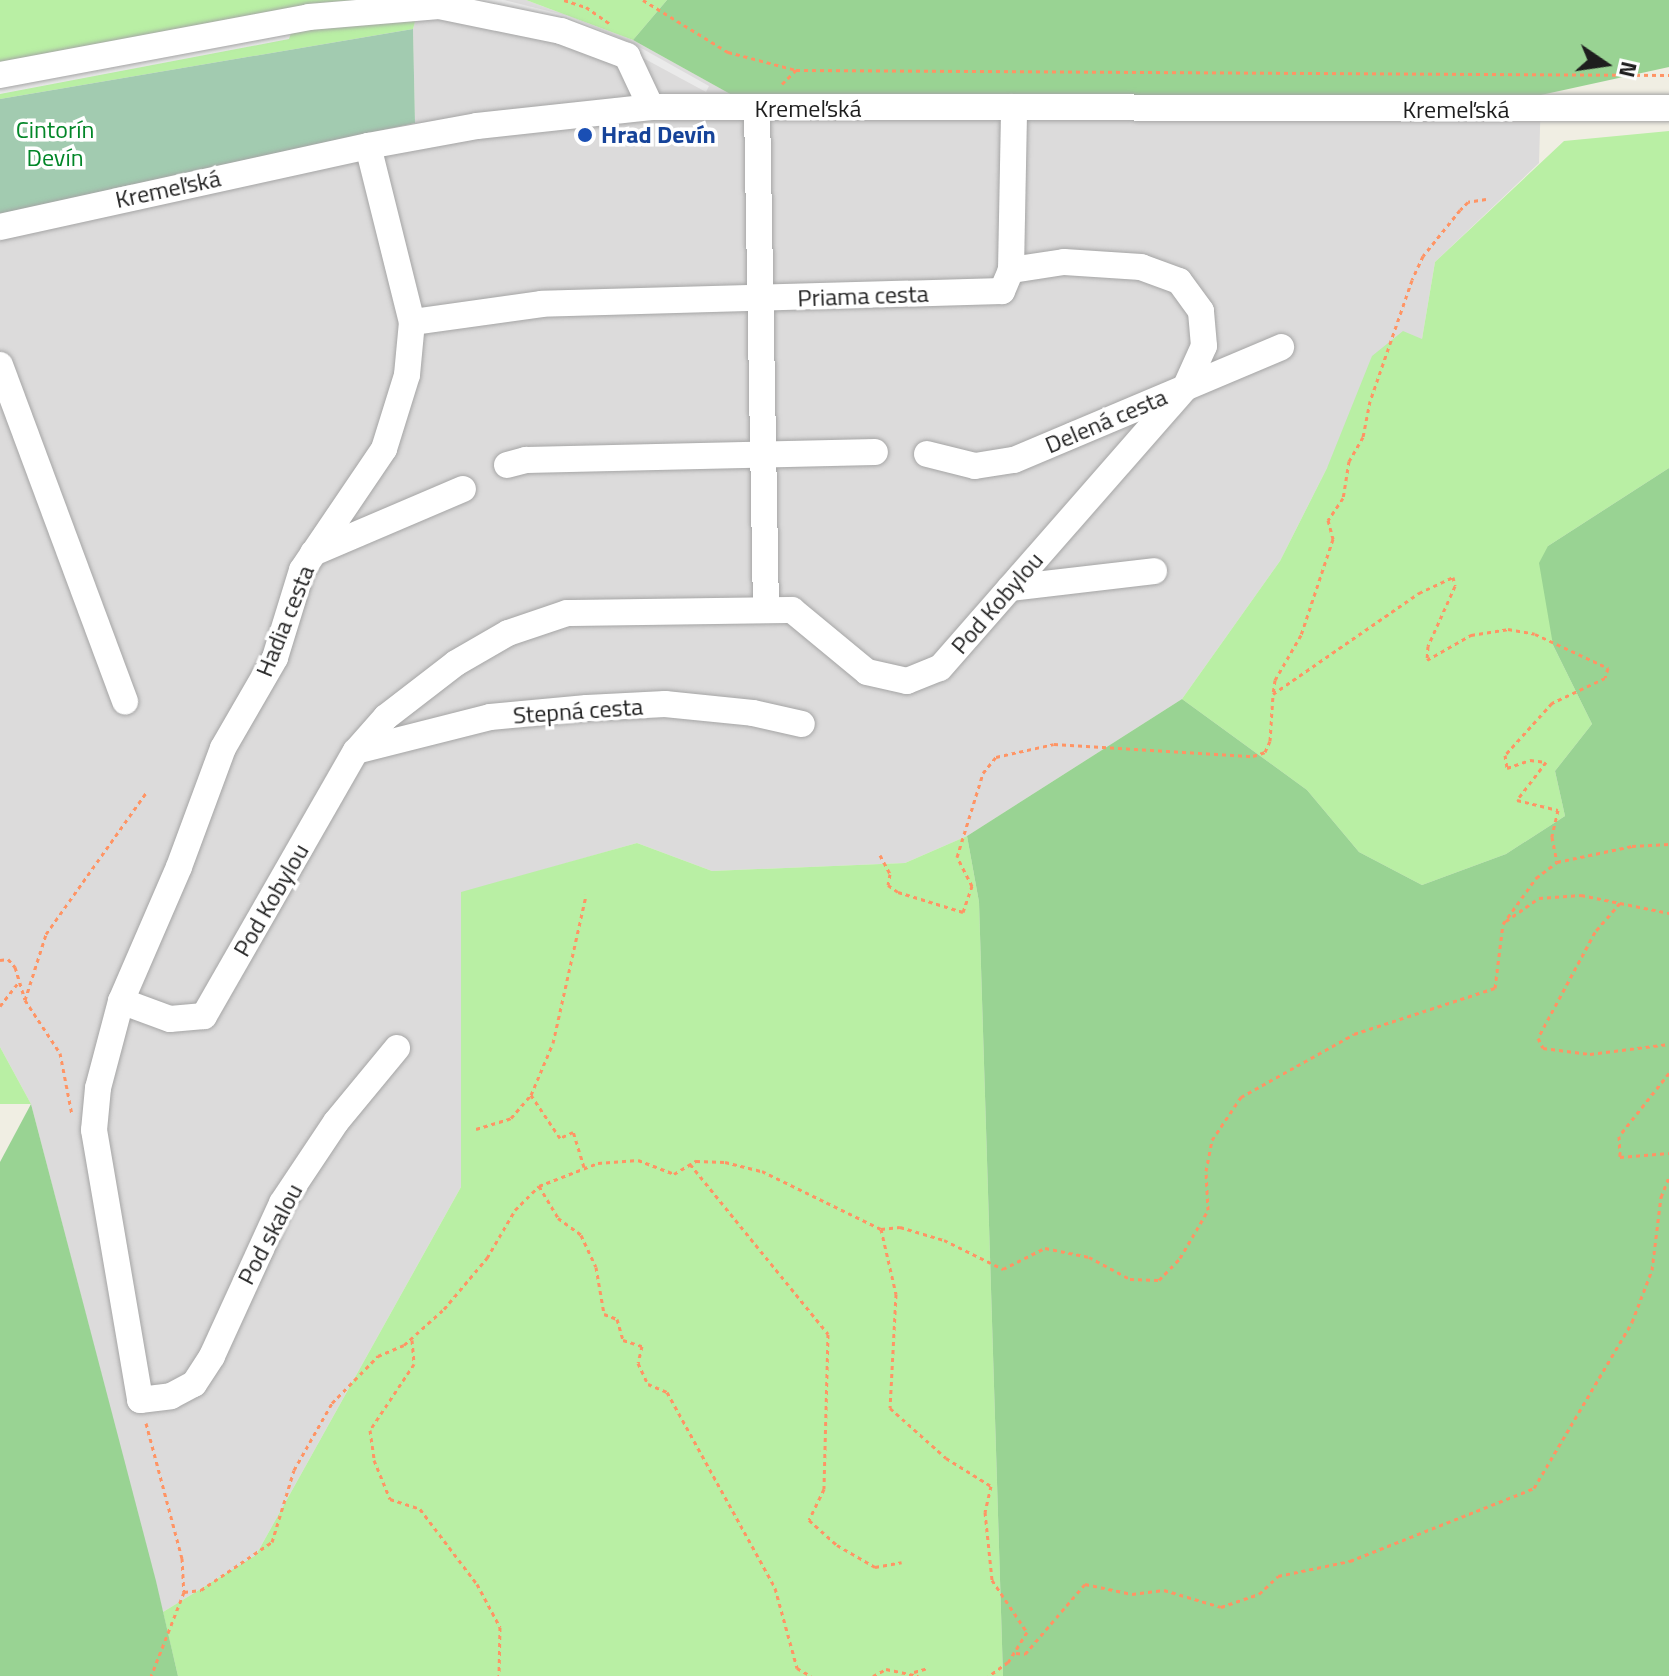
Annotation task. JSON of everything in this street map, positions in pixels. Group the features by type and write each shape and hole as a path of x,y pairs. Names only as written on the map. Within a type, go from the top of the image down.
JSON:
{"street":[{"path":"0,75 309,17 439,6 561,31 627,56 651,107"},
{"name":"Kremeľská","path":"0,227 368,146 477,126 651,107 1629,111 1669,108"},
{"path":"1014,107 1011,270 1079,263 1141,267 1179,281 1201,311 1204,346 1185,388"},
{"path":"757,109 766,610"},
{"name":"Hadia cesta","path":"121,1001 179,867 223,748 275,658 302,570 384,449 407,375 412,322 368,146"},
{"name":"Priama cesta","path":"412,322 542,304 1002,291 1011,270"},
{"name":"Delená cesta","path":"927,454 975,466 1014,460 1281,347"},
{"path":"0,365 125,702"},
{"name":"Pod Kobylou","path":"121,1001 170,1019 204,1016 356,751 386,717 456,663 508,633 567,613 792,610 867,672 907,681 940,668 1185,388"},
{"path":"507,465 526,460 875,452"},
{"path":"313,553 463,489"},
{"path":"1010,588 1154,571"},
{"name":"Stepná cesta","path":"356,751 490,717 587,708 665,704 753,713 802,724"},
{"path":"121,1001 98,1088 94,1130 140,1400"},
{"name":"Pod skalou","path":"140,1400 171,1396 194,1384 212,1356 282,1203 336,1122 397,1048"}],"path":[{"path":"643,0 728,52 796,70 1669,75"},
{"path":"880,855 890,874 888,885 898,892 963,912 972,886 957,857 983,773 996,757 1054,744 1253,756 1265,752 1270,741 1275,680 1301,635 1333,539 1328,520 1343,498 1349,461 1363,437 1370,401 1412,280 1423,256 1460,210 1468,202 1486,199"},
{"path":"1273,694 1419,593 1453,577 1455,586 1428,646 1427,660 1471,635 1508,629 1535,634 1608,668 1605,678 1552,703 1505,755 1507,768 1530,760 1546,762 1517,800 1558,810 1552,837 1557,862"},
{"path":"25,1000 46,934 146,793"},
{"path":"184,1592 201,1590 272,1542 294,1470 332,1403 378,1356 412,1338 462,1289 515,1210 539,1186 584,1167 638,1160 674,1174 690,1164 725,1162 762,1171 881,1229 900,1227 944,1240 1003,1269 1045,1248 1089,1257 1130,1279 1159,1280 1180,1258 1208,1210 1206,1171 1212,1140 1241,1097 1354,1034 1495,988 1503,924 1536,878 1557,862 1632,846 1669,844"},
{"path":"476,1129 511,1118 531,1095 553,1043 586,895"},
{"path":"1503,924 1539,898 1581,895 1669,913"},
{"path":"1620,903 1595,932 1538,1038 1543,1048 1590,1054 1669,1044"},
{"path":"0,960 8,959 15,967 17,984 25,1000 60,1053 74,1128"},
{"path":"0,1006 17,984"},
{"path":"1669,1073 1619,1136 1620,1157 1669,1153"},
{"path":"531,1095 560,1138 573,1132 584,1167"},
{"path":"690,1164 828,1334 824,1489 809,1520 837,1545 875,1567 902,1562"},
{"path":"1014,1653 1025,1654 1085,1584 1132,1594 1164,1590 1221,1607 1259,1594 1278,1576 1350,1561 1534,1488 1632,1322 1652,1270 1661,1197 1669,1177"},
{"path":"539,1186 558,1218 581,1235 596,1267 604,1314 617,1319 623,1340 642,1346 638,1363 648,1384 667,1392 775,1588 797,1668 811,1676"},
{"path":"881,1229 896,1294 890,1408 946,1458 991,1486 985,1512 992,1580 1027,1632 1014,1653 989,1676"},
{"path":"412,1338 414,1364 370,1430 374,1460 390,1499 420,1509 477,1584 500,1627 499,1676"},
{"path":"140,1400 182,1558 184,1592 151,1676"},
{"path":"873,1676 886,1669 916,1674 928,1668"}],"shaded area":[{"path":"421,0 526,0 633,40 732,95 1541,95 1539,163 1435,262 1422,339 1327,468 1280,561 1182,699 967,836 905,863 712,871 637,843 461,893 461,1187 256,1555 163,1612 31,1104 0,1047 0,214 415,123 413,29"},
{"path":"453,0 504,0 568,16 634,44 709,86 706,92 632,52"},
{"path":"292,30 289,39 0,94 0,80"}],"green space":[{"path":"0,0 421,0 413,29 0,99"},
{"path":"526,0 667,0 633,40"},
{"path":"667,0 1669,0 1669,67 1541,95 732,95 633,40"},
{"name":"Cintorín Devín","path":"413,29 415,123 0,214 0,99"},
{"path":"1669,131 1669,468 1548,546 1553,645 1592,724 1555,771 1565,816 1506,854 1422,885 1359,852 1307,790 1182,699 1280,561 1327,468 1372,356 1403,331 1422,339 1435,262 1564,141"},
{"path":"1669,468 1669,1676 1003,1676 979,902 967,836 1182,699 1307,790 1359,852 1422,885 1506,854 1565,816 1555,771 1592,724 1553,645 1539,563 1548,546"},
{"path":"967,836 979,902 1003,1676 178,1676 163,1612 256,1555 461,1187 461,892 637,843 712,871 905,863"},
{"path":"0,1047 31,1104 0,1104"},
{"path":"31,1104 178,1676 0,1676 0,1162"}],"place":[{"name":"Hrad Devín","path":"585,135"}]}
